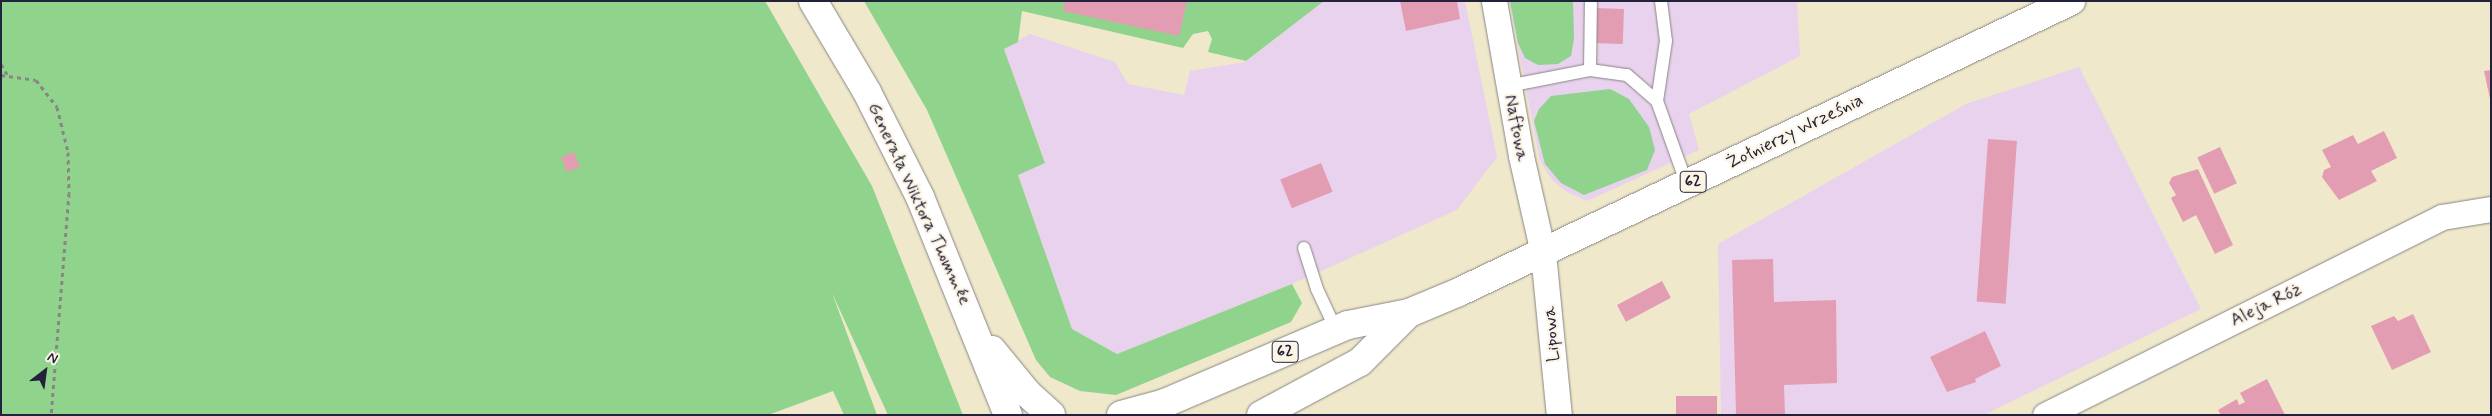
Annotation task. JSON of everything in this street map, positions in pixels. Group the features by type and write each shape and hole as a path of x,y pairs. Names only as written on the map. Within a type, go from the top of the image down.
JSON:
{"main road":[{"name":"Generała Wiktora Thommée","path":"813,1 891,137 976,331 1008,415"},
{"name":"Żołnierzy Września","path":"1121,415 1155,409 1336,330 1409,313 1543,254 2071,1"},
{"name":"Żołnierzy Września","path":"1261,415 1360,362 1409,313"},
{"path":"976,331 1028,394 1051,415"}],"street":[{"name":"Naftowa","path":"1494,1 1508,86 1543,254"},
{"name":"Aleja Róż","path":"2045,415 2442,217 2491,209"},
{"name":"Lipowa","path":"1543,254 1559,415"}],"lane":[{"path":"1590,1 1590,70"},
{"path":"1661,1 1666,41 1657,101 1687,185"},
{"path":"1508,86 1590,70 1627,75 1657,101"},
{"path":"1304,248 1317,289 1336,330"}],"path":[{"path":"1,64 7,74"},
{"path":"1,75 7,74 36,80 57,107 68,152 69,193 51,415"}],"shaded area":[{"path":"1324,1 1465,1 1497,157 1457,210 1292,284 1117,354 1072,329 1018,174 1045,162 1004,49 1030,34 1115,62 1128,84 1184,95 1190,71 1245,62"},
{"path":"1509,1 1797,1 1800,56 1689,114 1699,150 1587,201 1567,192 1552,180 1540,161"},
{"path":"2079,67 2201,309 1984,415 1721,415 1718,244 1966,104"}],"green space":[{"path":"1,1 765,1 872,186 963,415 888,415 832,293 877,415 844,415 833,391 768,415 1,415"},
{"path":"864,1 1324,1 1246,61 1208,52 1212,39 1208,31 1193,34 1183,48 1022,11 1018,42 1004,49 1045,163 1018,175 1072,329 1117,354 1292,284 1302,303 1291,322 1116,395 1080,391 1050,377 1036,360 927,110"},
{"path":"1510,1 1573,1 1574,39 1571,56 1558,64 1538,65 1525,58 1518,43"},
{"path":"1610,89 1629,99 1649,127 1655,150 1647,170 1584,195 1561,183 1545,164 1534,121 1539,109 1551,96"}],"building":[{"path":"1065,1 1187,1 1179,36 1063,11"},
{"path":"1400,1 1457,1 1460,19 1406,31"},
{"path":"1595,8 1624,9 1623,44 1594,43"},
{"path":"2491,70 2491,99 2490,99 2484,71"},
{"path":"2384,131 2397,158 2371,171 2377,181 2339,200 2322,177 2324,170 2331,167 2322,150 2353,135 2358,144"},
{"path":"1988,139 2017,141 2006,304 1977,302"},
{"path":"2220,147 2237,183 2214,194 2197,158"},
{"path":"574,152 580,167 567,172 561,157"},
{"path":"1321,163 1333,192 1292,208 1280,179"},
{"path":"2198,169 2233,245 2215,254 2196,215 2183,222 2171,198 2176,195 2169,183 2172,177"},
{"path":"1773,259 1774,302 1836,300 1837,383 1784,385 1785,415 1736,415 1732,260"},
{"path":"1662,281 1671,298 1626,322 1617,305"},
{"path":"2413,314 2431,352 2392,370 2371,326 2394,316 2398,321"},
{"path":"1985,331 2001,366 1975,379 1976,382 1947,392 1930,357"},
{"path":"2267,379 2285,415 2221,415 2218,410 2237,399 2239,405 2245,402 2240,393"},
{"path":"1676,396 1717,396 1717,415 1676,415"}]}
